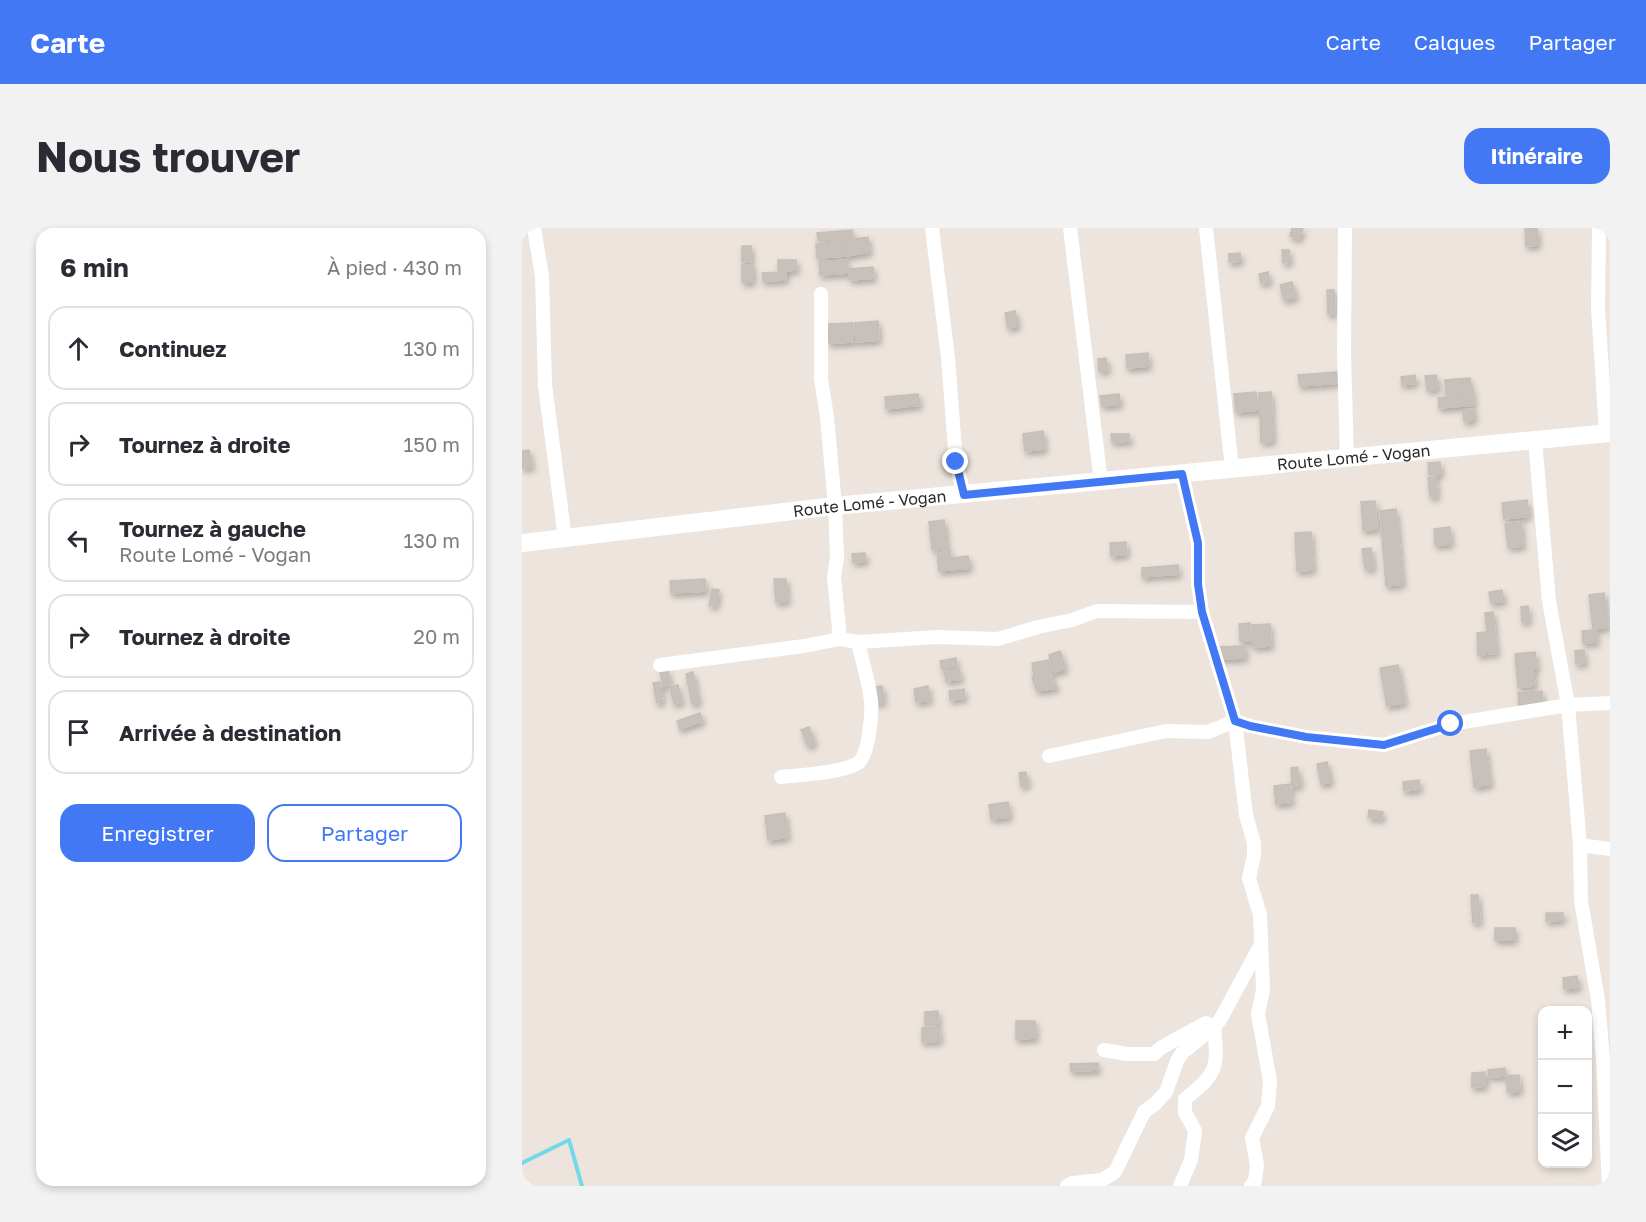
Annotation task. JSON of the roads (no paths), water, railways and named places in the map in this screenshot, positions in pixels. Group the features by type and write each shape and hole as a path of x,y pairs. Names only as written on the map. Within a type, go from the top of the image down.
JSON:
{"main road":[{"name":"Route Lomé - Vogan","path":"522,543 835,506 1608,433"}],"street":[{"path":"534,228 542,276 545,385 564,539"},
{"path":"932,228 948,358 956,462 964,495"},
{"path":"1070,228 1101,482"},
{"path":"1206,228 1232,469"},
{"path":"1345,228 1344,353 1347,459"},
{"path":"1599,228 1598,308 1608,433"},
{"path":"821,294 820,379 827,417 835,506 837,557 834,577 840,639"},
{"path":"1535,440 1549,601 1568,705 1580,845 1581,901 1598,1000 1609,1186"},
{"path":"1182,474 1198,543 1198,584 1202,612 1235,721 1246,815 1254,843 1250,878 1260,915 1263,990 1258,1014 1270,1081 1268,1106 1252,1138 1257,1165 1255,1181 1251,1186"},
{"path":"660,665 840,639 858,642 937,637 998,639 1072,620 1096,611 1202,612"},
{"path":"781,777 838,770 859,763 864,755 868,744 871,701 858,642"},
{"path":"1049,756 1166,731 1208,732 1235,721 1306,737 1384,745 1451,724 1568,705 1610,703"},
{"path":"1580,845 1610,849"},
{"path":"1067,1186 1072,1183 1102,1180 1115,1172 1144,1112 1166,1092 1182,1053 1220,1020 1260,946"},
{"path":"1104,1050 1127,1054 1154,1054 1162,1047 1206,1023 1214,1027"},
{"path":"1180,1186 1191,1160 1195,1131 1185,1113 1185,1099 1213,1074 1216,1054 1214,1027"}],"waterway":[{"path":"522,1163 569,1140 582,1186"}]}
